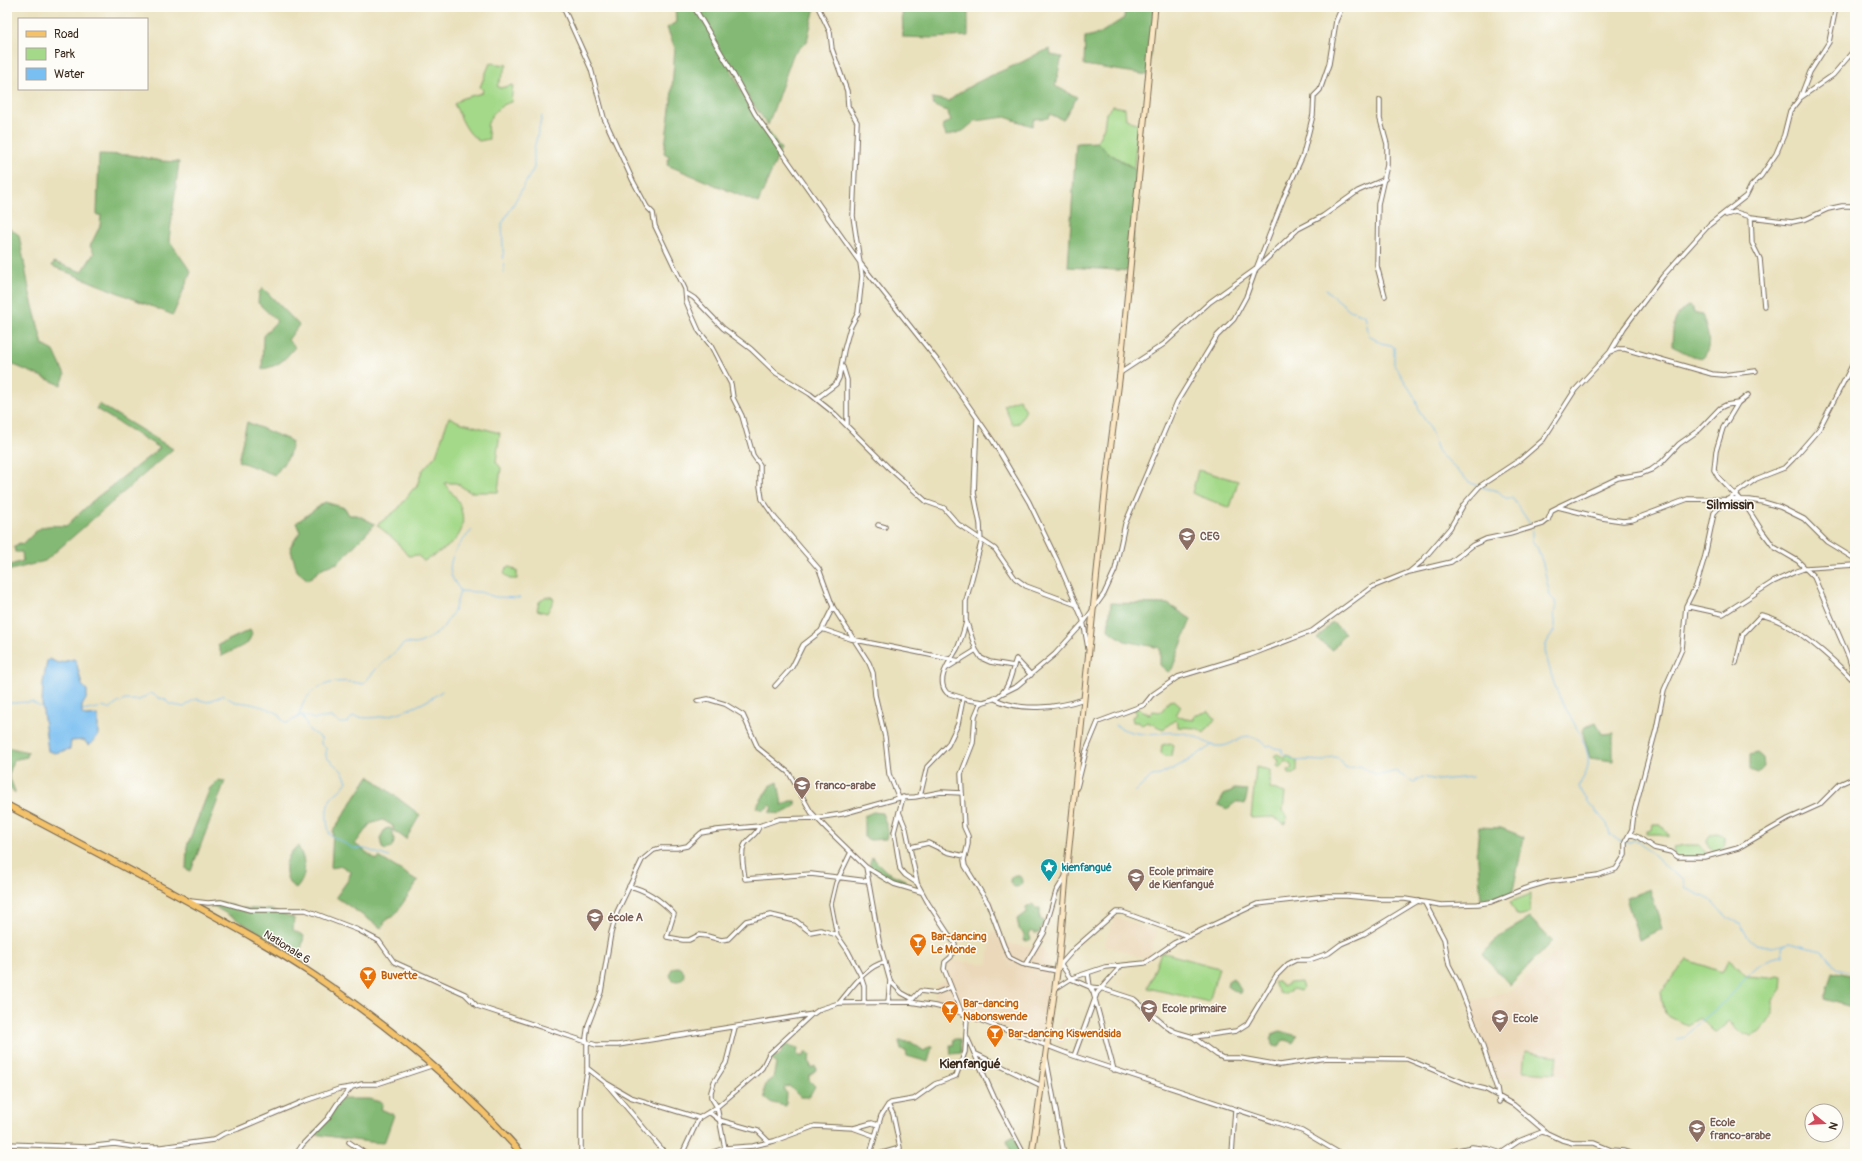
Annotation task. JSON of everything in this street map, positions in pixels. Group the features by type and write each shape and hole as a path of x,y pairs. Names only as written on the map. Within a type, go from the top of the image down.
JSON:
{"main road":[{"path":"1032,1154 1056,989 1106,483 1120,373 1155,7"},
{"name":"Nationale 6","path":"7,805 241,930 314,976 376,1020 431,1066 491,1121 522,1154"}],"street":[{"path":"563,7 591,69 604,118 633,181 647,207 653,213 656,226 686,293 686,301 699,331 712,346 731,384 733,398 742,416 753,455 760,465 760,486 762,499 779,524 819,569 833,607 851,639 865,656 873,673 875,695 882,717 888,751 889,774 901,798 894,832 900,868 906,875 917,883"},
{"path":"694,7 755,114 861,264 932,353 977,418 1029,502 1057,560 1084,622 1089,657"},
{"path":"816,399 836,384 842,365 844,350 850,328 858,313 862,281 861,264 853,216 857,122 848,106 847,91 832,49 830,32 818,7"},
{"path":"1001,694 1011,690 1055,654 1084,622 1104,594 1115,570 1126,524 1177,402 1217,336 1234,319 1246,297 1284,197 1303,155 1313,116 1314,96 1320,90 1329,64 1336,21 1342,7"},
{"path":"1409,572 1421,562 1450,528 1464,504 1480,486 1521,459 1543,440 1575,390 1610,352 1624,328 1663,276 1709,225 1743,199 1751,186 1761,176 1776,154 1784,135 1790,111 1800,98 1810,72 1829,42 1836,7"},
{"path":"1800,98 1833,75 1855,49"},
{"path":"1380,100 1380,119 1387,144 1385,178 1378,204 1377,258 1379,275 1385,296"},
{"path":"1120,373 1164,344 1216,298 1256,269 1298,229 1323,216 1358,191 1385,178"},
{"path":"1722,216 1735,212 1751,217 1798,221 1828,209 1842,206 1855,206"},
{"path":"1751,217 1752,243 1760,259 1764,306"},
{"path":"686,293 694,298 723,328 751,349 776,373 816,399 847,425 889,468 927,502 944,508 958,524 1000,554 1014,578 1026,586 1077,605"},
{"path":"1610,352 1618,349 1625,349 1712,374 1723,375 1756,371"},
{"path":"1056,989 1071,979 1106,967 1145,962 1164,948 1227,917 1264,902 1340,896 1405,899 1441,905 1491,902 1523,889 1548,882 1598,875 1616,869 1625,855 1625,842 1630,834 1640,786 1656,730 1664,690 1682,649 1686,606 1696,586 1706,556 1714,513 1718,507 1735,494 1756,480 1784,468 1793,459 1819,429 1855,360"},
{"path":"842,365 847,380 847,425"},
{"path":"1748,395 1738,403 1723,428 1714,460 1714,470 1718,477 1740,500 1774,547 1806,568 1817,581 1849,658 1855,681"},
{"path":"1075,796 1086,751 1095,726 1100,720 1117,716 1138,706 1144,705 1152,695 1178,677 1250,655 1288,639 1312,631 1372,587 1409,572 1451,562 1473,545 1486,539 1510,534 1543,524 1548,520 1552,510 1558,507 1618,478 1641,474 1652,470 1662,462 1678,444 1699,430 1720,408 1726,405 1738,403"},
{"path":"977,418 974,493 981,539 980,551 966,601 966,620 961,640 947,666 943,682 944,690 947,693 964,699 983,702 995,699 1001,694 1010,680 1016,659 1031,675"},
{"path":"1558,507 1602,518 1623,521 1632,520 1688,499 1740,500 1770,504 1804,519 1827,542 1855,559"},
{"path":"878,525 885,527"},
{"path":"1686,606 1723,614 1773,582 1806,568 1855,565"},
{"path":"775,686 792,666 801,647 822,630 833,607"},
{"path":"1736,663 1743,634 1761,615 1799,633 1837,663 1855,681"},
{"path":"966,620 976,650 981,658 987,661 1014,666"},
{"path":"822,630 851,639 960,661"},
{"path":"947,666 960,661 976,650"},
{"path":"943,657 947,666"},
{"path":"697,701 708,699 725,704 743,715 758,748 789,773 816,818 866,867 894,884 922,892"},
{"path":"920,796 927,767 948,745 958,724 964,699"},
{"path":"995,699 1012,705 1042,707 1074,703 1084,699"},
{"path":"983,702 975,716 973,743 962,769 964,827 968,836 967,850 964,856 965,866 988,903 1008,956 1025,965 1057,972 1061,964 1075,948 1116,912 1189,936"},
{"path":"1630,834 1638,837 1654,848 1671,852 1678,857 1705,858 1738,848 1782,822 1819,805 1840,784 1855,777"},
{"path":"581,1154 581,1109 587,1068 586,1038 588,1025 601,992 611,933 617,912 645,857 654,850 661,848 677,848 687,846 701,834 717,830 760,826 779,819 816,818 842,814 901,798 941,792 962,792"},
{"path":"899,812 911,847 917,883 955,944 951,957 944,965 944,970 962,1014"},
{"path":"760,826 757,832 743,847 742,862 746,878 811,874 868,881"},
{"path":"911,847 930,844 947,852 964,856"},
{"path":"851,852 838,877 831,899 837,935 848,951 861,978 864,986 864,1002"},
{"path":"866,867 879,941 890,981 888,1003"},
{"path":"1025,965 1044,933 1056,892 1066,876"},
{"path":"629,886 645,891 674,914 667,937 674,939 688,940 704,935 724,940 746,921 771,915 796,922 810,932 821,930 837,935"},
{"path":"186,901 208,904 221,902 250,910 306,910 358,930 379,941 394,962 465,994 477,1006 596,1045 618,1045 813,1014"},
{"path":"1193,1037 1236,1031 1242,1028 1247,1024 1276,976 1288,964 1296,960 1309,960 1329,953 1341,944 1371,930 1398,912 1418,902"},
{"path":"1425,903 1444,939 1449,965 1457,980 1481,1041 1499,1102"},
{"path":"1059,958 1061,964 1071,979 1090,987 1100,988 1134,999 1168,1028 1193,1037 1223,1058 1240,1058 1280,1065 1327,1058 1407,1059 1472,1086 1486,1089 1514,1106 1547,1133"},
{"path":"839,1003 861,978 877,964 885,962"},
{"path":"1074,1056 1100,988 1121,966"},
{"path":"1088,973 1090,987 1095,999 1114,1070"},
{"path":"890,981 898,990 911,1000"},
{"path":"911,1000 920,991 936,993 951,987"},
{"path":"682,1154 699,1118 717,1107 756,1074 762,1068 769,1054 820,1009 839,1003 888,1003 911,1000 962,1014 1047,1047 1302,1132 1340,1154"},
{"path":"870,1154 881,1116 888,1105 891,1103 914,1099 935,1084 954,1078 965,1052 967,1016"},
{"path":"726,1154 717,1107 710,1094 711,1088 726,1063 735,1027"},
{"path":"966,1035 994,1097 1024,1154"},
{"path":"974,1053 1042,1086"},
{"path":"1046,1055 1064,1154"},
{"path":"7,1145 87,1147 114,1144 161,1147 213,1140 302,1102 339,1089 362,1084 377,1084 431,1066"},
{"path":"587,1068 604,1082 630,1097 699,1118"},
{"path":"604,1082 666,1154"},
{"path":"296,1154 303,1144 328,1118 337,1104 352,1087"},
{"path":"879,1154 900,1148 893,1114 888,1105"},
{"path":"1232,1154 1235,1110"},
{"path":"709,1112 719,1120 756,1130 769,1142"},
{"path":"853,1128 872,1123 878,1125"},
{"path":"707,1154 725,1148 753,1146 769,1142 787,1137 810,1126 853,1128 876,1136"},
{"path":"1439,1154 1472,1146 1489,1149 1501,1154 1519,1142 1542,1132 1573,1143 1594,1143 1611,1150 1633,1154"},
{"path":"349,1142 366,1154"},
{"path":"142,1154 161,1147"}],"shaded area":[{"path":"1115,917 1157,931 1148,959 1104,945"},
{"path":"992,931 998,933 1001,942 1043,949 1051,962 1041,1038 1035,1040 967,1012 934,1003 936,986 948,978 946,963 951,961 988,964"},
{"path":"1561,949 1568,1076 1496,1078 1469,1002 1510,991"},
{"path":"1062,1017 1067,1019 1062,1044 1058,1043"}],"green space":[{"path":"675,7 815,7 807,41 793,55 768,125 749,99 732,67 730,68 747,102 781,149 758,203 667,165 669,156 664,153 671,101 675,48 667,28 676,22"},
{"path":"902,7 968,7 968,36 933,38 903,37"},
{"path":"1125,7 1155,7 1148,75 1084,65 1085,37 1099,34 1124,18"},
{"path":"1050,49 1051,55 1062,57 1055,86 1077,97 1063,120 1050,114 1048,118 1034,119 1032,126 1005,117 975,121 963,131 946,136 942,125 951,120 947,111 934,106 932,98 949,101 965,89 994,74"},
{"path":"490,63 507,65 497,86 500,88 513,85 511,102 497,110 489,119 487,127 489,139 479,141 467,129 454,104 463,98 482,93 483,90 480,87"},
{"path":"1113,106 1125,108 1126,119 1138,124 1134,168 1107,152 1097,142 1104,127 1106,113"},
{"path":"1097,142 1107,152 1139,172 1130,271 1068,267 1076,143"},
{"path":"99,154 131,155 161,161 179,162 169,240 191,272 173,315 52,266 54,262 82,272 94,253 90,246 100,226 101,215 97,215"},
{"path":"7,227 19,235 30,294 43,345 54,351 65,375 61,385 7,362"},
{"path":"263,288 299,325 288,340 295,347 288,356 273,366 262,369 263,336 277,321 258,303 259,292"},
{"path":"1688,306 1693,308 1693,312 1702,314 1709,342 1703,358 1692,356 1672,346 1673,329 1676,318"},
{"path":"1019,399 1026,410 1019,423 1012,424 1004,405"},
{"path":"99,404 173,449 45,561 7,571 7,566 23,561 22,552 15,552 14,547 19,543 23,544 34,533 46,526 66,526 96,498 160,448 96,409"},
{"path":"449,417 459,422 500,433 496,462 501,468 498,492 470,492 456,483 444,483 459,503 463,524 456,539 424,561 417,555 408,556 396,541 377,525 398,509 413,489 416,488 422,471 436,455"},
{"path":"247,422 292,442 289,456 275,475 238,461"},
{"path":"1198,470 1238,481 1230,508 1192,493"},
{"path":"325,502 345,508 349,515 357,515 375,524 338,563 324,567 308,580 297,571 290,547 300,532 296,523"},
{"path":"510,567 517,571 517,579 509,579 504,573 506,568"},
{"path":"545,597 552,597 554,600 547,613 537,610 539,602"},
{"path":"1111,603 1168,604 1191,619 1172,669 1168,672 1160,665 1160,648 1125,641 1108,630"},
{"path":"1332,622 1345,633 1332,650 1317,639"},
{"path":"250,630 252,634 248,643 222,656 218,645"},
{"path":"1174,700 1181,706 1176,715 1185,719 1194,720 1194,716 1209,711 1215,719 1204,733 1197,728 1178,727 1178,723 1175,720 1163,729 1147,722 1142,725 1138,722 1133,722 1132,717 1137,713 1134,710 1139,708 1143,712 1150,714 1153,711 1161,712 1169,701"},
{"path":"1596,722 1602,734 1613,733 1613,761 1590,758 1582,731 1585,727"},
{"path":"1170,743 1173,745 1171,756 1165,756 1161,753 1162,745"},
{"path":"7,747 28,752 27,757 13,760 9,776 15,793 7,786"},
{"path":"1757,753 1763,758 1764,767 1758,773 1750,770 1750,755"},
{"path":"1277,754 1285,758 1287,755 1297,761 1297,772 1294,774 1289,774 1288,770 1292,769 1291,765 1285,761 1281,768 1277,766 1279,761 1274,756"},
{"path":"1256,767 1270,770 1270,788 1285,793 1283,810 1287,818 1285,824 1273,817 1251,818"},
{"path":"369,776 420,815 406,839 394,831 393,826 383,820 370,824 355,844 377,860 379,857 418,881 394,916 387,919 381,928 336,897 348,880 351,872 342,866 331,868 333,831"},
{"path":"218,780 225,781 191,871 186,869 187,846 210,788"},
{"path":"778,782 782,805 795,801 796,805 777,814 769,812 773,808 770,805 764,810 756,807 770,786"},
{"path":"1234,789 1248,790 1245,804 1236,802 1227,809 1218,805 1224,795"},
{"path":"873,812 882,813 888,830 886,839 870,840 864,837 864,816"},
{"path":"1653,824 1661,824 1668,837 1660,834 1647,834 1647,831 1652,830"},
{"path":"1479,827 1501,828 1524,837 1512,895 1481,899 1477,849"},
{"path":"385,829 392,829 394,842 392,846 386,850 382,848 380,838"},
{"path":"1716,833 1722,836 1725,842 1722,848 1716,851 1710,848 1707,842 1710,836"},
{"path":"1700,845 1706,853 1704,855 1685,858 1675,857 1673,850 1674,847"},
{"path":"298,846 303,857 304,874 296,889 291,885 288,879 286,868 289,856"},
{"path":"872,857 887,872 905,880 905,883 890,880 872,869 869,865"},
{"path":"1014,875 1018,875 1022,881 1018,887 1014,887 1010,883 1010,879"},
{"path":"1650,889 1662,929 1639,940 1626,898"},
{"path":"1531,894 1530,913 1523,916 1517,915 1510,902"},
{"path":"221,902 240,908 273,910 294,918 293,930 304,936 300,956 208,903"},
{"path":"1033,904 1035,908 1040,908 1040,919 1044,921 1039,933 1034,933 1032,931 1029,934 1031,939 1027,941 1024,940 1024,934 1019,929 1017,919 1026,912 1026,908"},
{"path":"1530,918 1552,941 1510,985 1482,954 1499,936"},
{"path":"1161,952 1219,968 1209,1002 1148,988"},
{"path":"1687,960 1722,972 1728,960 1733,962 1746,976 1770,978 1778,976 1782,977 1781,989 1773,1000 1773,1013 1762,1031 1752,1036 1740,1032 1729,1021 1717,1032 1713,1031 1700,1018 1687,1025 1665,1014 1661,992"},
{"path":"677,967 682,969 684,974 682,979 677,981 672,979 670,974 672,969"},
{"path":"1832,972 1855,977 1855,1008 1824,999"},
{"path":"1233,978 1241,990 1240,994 1227,986 1228,981"},
{"path":"1278,981 1283,987 1290,983 1301,982 1303,988 1301,991 1293,989 1283,994 1279,993 1274,982"},
{"path":"1280,1031 1297,1036 1293,1043 1285,1040 1282,1041 1279,1047 1274,1046 1270,1039 1272,1034"},
{"path":"954,1039 960,1039 961,1053 951,1054 950,1045 953,1045"},
{"path":"899,1041 911,1042 924,1051 929,1047 932,1047 928,1062 907,1056 906,1051 901,1050"},
{"path":"788,1045 798,1048 797,1055 804,1056 806,1051 811,1055 809,1060 811,1068 815,1066 816,1070 809,1076 809,1080 815,1086 809,1097 800,1097 789,1086 785,1087 784,1090 787,1093 786,1106 772,1103 765,1098 764,1090 767,1082 773,1078 776,1064 771,1058 774,1055 777,1057 782,1052 782,1047"},
{"path":"1525,1051 1557,1056 1555,1073 1523,1071"},
{"path":"341,1099 370,1099 383,1103 381,1109 394,1115 384,1143 357,1141 313,1134 328,1118"},
{"path":"1014,1136 1022,1154 1011,1154 1007,1140"}],"water":[{"path":"49,659 58,663 74,659 76,661 82,685 87,690 87,697 82,706 82,714 86,716 98,716 98,735 90,745 84,740 71,741 70,749 55,753 48,751 42,704 43,683 47,661"}],"waterway":[{"path":"504,272 502,224 534,168 534,149 542,116"},
{"path":"1326,290 1350,310 1365,315 1369,336 1381,343 1394,347 1394,364 1415,398 1420,413 1428,424 1439,453 1469,482 1478,486"},
{"path":"1481,487 1498,491 1505,498 1512,498 1531,526"},
{"path":"1532,529 1532,541 1537,547 1543,564 1550,596 1555,601 1556,607 1554,612 1555,627 1546,644 1545,651 1551,675 1558,693 1583,740 1588,757 1588,765 1579,787 1589,803 1607,824 1610,834 1622,842 1628,843 1634,840 1638,841 1674,874 1684,880 1686,888 1711,900 1727,918 1740,923 1747,936 1756,944 1773,947 1789,943 1822,951 1837,969 1855,974"},
{"path":"460,591 452,577 450,570 452,557 459,545 472,530"},
{"path":"299,716 302,705 308,697 323,685 342,682 363,684 377,668 405,643 415,644 422,642 441,630 454,611 460,591 480,592 495,597 520,598"},
{"path":"82,711 102,707 109,709 125,700 139,700 151,693 159,698 165,699 169,704 184,707 193,700 197,699 208,702 223,695 235,702 253,704 269,709 279,714 282,720 287,723 302,715 314,719 331,717 340,723 347,723 353,716 364,718 387,716 411,708 423,703 442,691"},
{"path":"7,703 32,702 43,708"},
{"path":"302,715 309,730 321,738 321,744 326,748 326,757 342,771 347,781 331,799 327,808 327,819 330,835 353,848 365,849 389,857"},
{"path":"1115,725 1125,730 1143,734 1169,732 1188,734 1216,746 1230,744 1245,736 1251,737 1258,739 1267,746 1271,745 1274,748 1282,749 1282,753 1297,761 1324,761 1331,757 1337,757 1343,766 1348,768 1361,766 1375,774 1386,774 1397,771 1399,774 1414,782 1422,777 1438,780 1472,777"},
{"path":"1135,792 1152,776 1160,775 1186,762 1212,745"},
{"path":"1676,1039 1685,1037 1688,1032 1726,1000 1757,966 1773,958 1783,956 1782,948 1784,944"}],"place":[{"name":"CEG","path":"1187,551"},
{"name":"franco-arabe","path":"802,800"},
{"name":"kienfangué","path":"1049,882"},
{"name":"Ecole primaire de Kienfangué","path":"1136,892"},
{"name":"école A","path":"595,932"},
{"name":"Bar-dancing Le Monde","path":"918,957"},
{"name":"Buvette","path":"368,990"},
{"name":"Ecole primaire","path":"1149,1023"},
{"name":"Bar-dancing Nabonswende","path":"950,1024"},
{"name":"Ecole","path":"1500,1033"},
{"name":"Bar-dancing Kiswendsida","path":"995,1048"},
{"name":"Ecole franco-arabe","path":"1697,1143"}],"district":[{"name":"Silmissin","path":"1730,505"},
{"name":"Kienfangué","path":"970,1064"}]}
